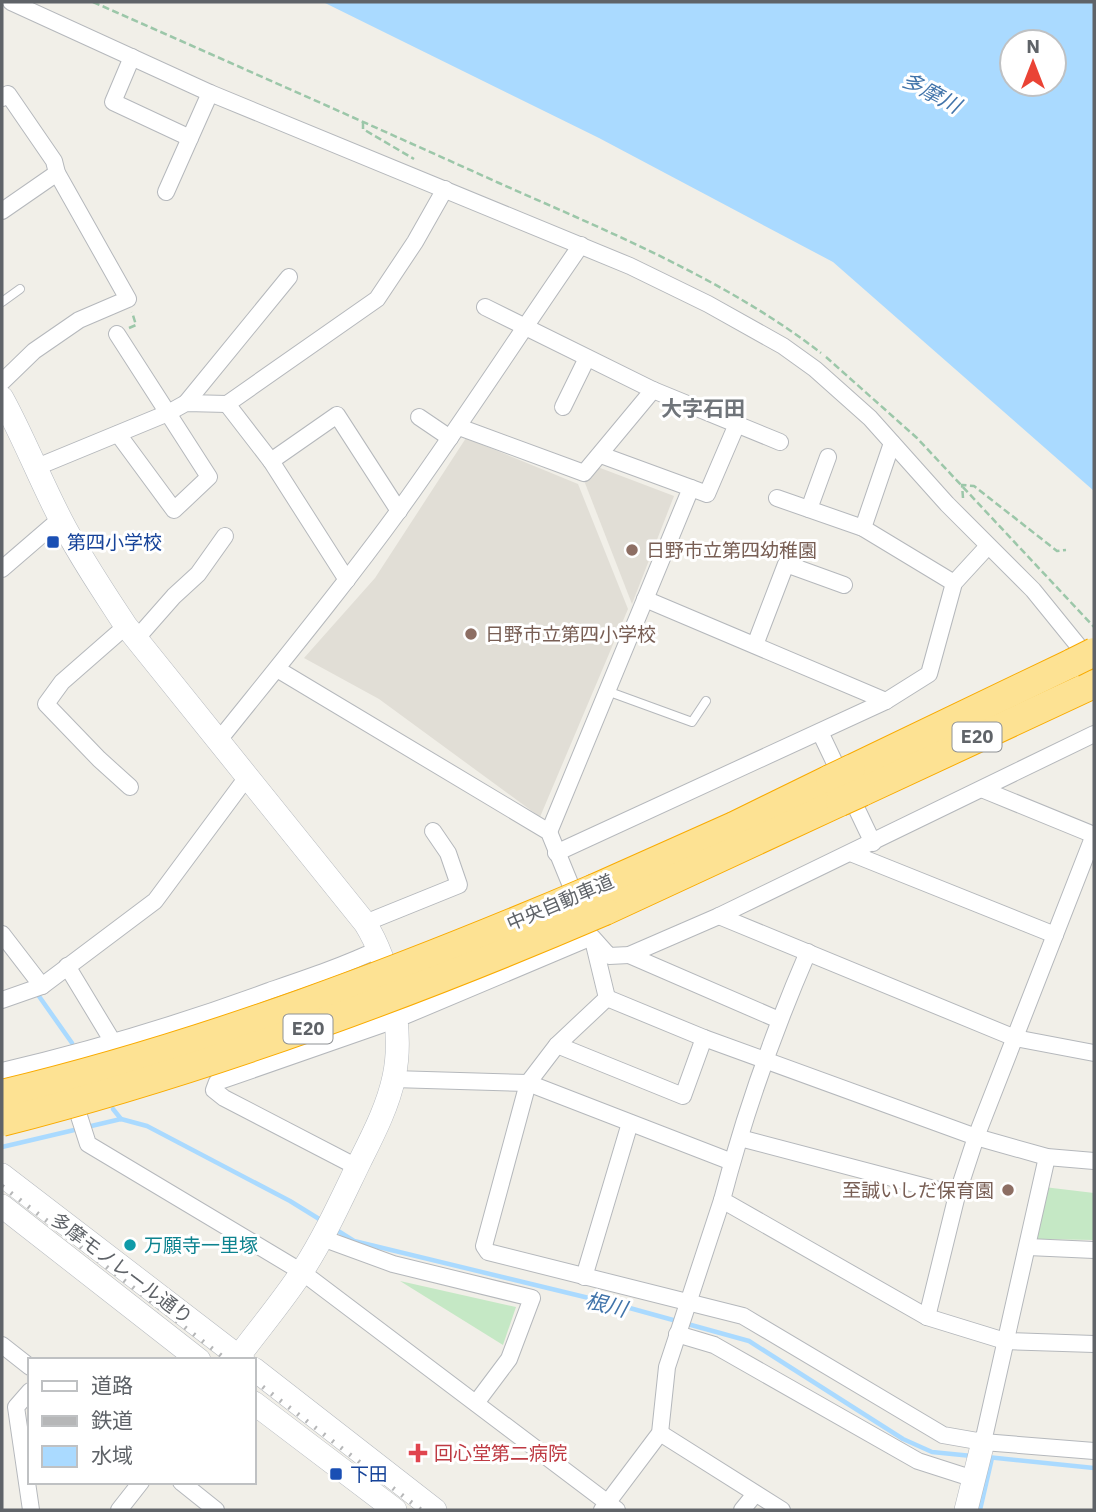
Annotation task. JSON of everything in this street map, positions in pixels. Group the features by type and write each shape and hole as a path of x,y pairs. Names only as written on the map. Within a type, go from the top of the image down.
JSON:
{"highway":[{"name":"中央自動車道","path":"2,1122 204,1065 403,995 600,900 734,826 846,786 1090,670"},
{"name":"中央自動車道","path":"2,1094 63,1079 200,1038 342,990 486,934 600,900"}],"main road":[{"path":"2,398 9,428 37,467 60,519 131,632 365,923 379,949 390,983 396,1049 393,1079 375,1128 302,1272 245,1358"},
{"name":"多摩モノレール通り","path":"2,1175 239,1358"},
{"name":"多摩モノレール通り","path":"2,1206 196,1358"},
{"name":"多摩モノレール通り","path":"256,1371 435,1510"},
{"path":"256,1405 395,1510"},
{"path":"966,1510 983,1442"}],"street":[{"path":"11,2 210,93 630,266 708,304 783,346 845,394 870,418 988,546 1033,590 1090,670"},
{"path":"132,57 113,102 190,138"},
{"path":"166,192 210,93"},
{"path":"2,98 8,94 54,161 57,173 128,299 79,320 34,351 2,382"},
{"path":"2,211 57,173"},
{"path":"186,403 227,404 377,299 415,242 445,189"},
{"path":"219,740 399,511 581,245"},
{"path":"37,467 186,403 289,277"},
{"path":"485,307 653,390 780,442"},
{"path":"117,334 209,477 174,510 118,434"},
{"path":"564,407 587,358"},
{"path":"419,417 455,432 584,473 653,390"},
{"path":"227,404 271,461 347,580"},
{"path":"271,461 337,415 399,511"},
{"path":"601,455 707,494 737,424"},
{"path":"863,528 892,443"},
{"path":"809,509 828,457"},
{"path":"549,832 691,488"},
{"path":"777,498 863,528 954,583"},
{"path":"2,569 60,519"},
{"path":"130,787 46,704 62,682 131,632 198,574 225,537"},
{"path":"556,853 886,701 929,674 954,583 988,546"},
{"path":"755,645 786,564 844,584"},
{"path":"645,598 886,701"},
{"path":"277,669 549,832 592,937 607,998"},
{"path":"820,732 873,844"},
{"path":"592,937 609,956 629,955 873,844 1094,734"},
{"path":"2,1000 36,988 155,901 247,777"},
{"path":"927,1317 957,1195 976,1137 1094,835 985,790"},
{"path":"365,923 459,885 448,853 433,831"},
{"path":"853,853 1055,935"},
{"path":"719,916 1015,1038 1094,1053"},
{"path":"2,934 36,988"},
{"path":"357,1167 223,1098 214,1090 217,1082 395,1020 592,937"},
{"path":"2,1071 113,1042 217,1010 341,967 379,949"},
{"path":"60,1057 88,1144 302,1272 609,1508 660,1433 667,1367 765,1059 808,952"},
{"path":"629,955 779,1020"},
{"path":"67,966 113,1042"},
{"path":"607,998 704,1038 976,1137 1047,1157 1094,1161"},
{"path":"607,998 557,1045 528,1083 484,1246 488,1252 688,1305 743,1316 943,1435 983,1442 1094,1451"},
{"path":"557,1045 683,1096 704,1038"},
{"path":"393,1079 528,1083 732,1162"},
{"path":"584,1277 630,1123"},
{"path":"740,1138 957,1195"},
{"path":"983,1442 1047,1157"},
{"path":"722,1200 927,1317 1004,1341 1094,1344"},
{"path":"327,1227 393,1264 532,1298 509,1359 475,1403"},
{"path":"1028,1247 1094,1250"},
{"path":"678,1332 714,1345 918,1461 974,1479"},
{"path":"2,1345 28,1365"},
{"path":"28,1393 16,1407 31,1510"},
{"path":"660,1433 782,1510"},
{"path":"119,1510 139,1484"},
{"path":"184,1484 216,1510"},
{"path":"742,1510 755,1494"}],"lane":[{"path":"2,302 20,289"},
{"path":"607,691 692,722 706,701"}],"path":[{"path":"363,122 363,129 416,161"},
{"path":"117,334 136,325 128,299"},
{"path":"973,530 961,490 962,485 974,486 1057,551 1066,550"}],"shaded area":[{"name":"日野市立第四小学校","path":"466,438 578,484 628,609 540,817 379,699 304,658 375,578"},
{"name":"日野市立第四幼稚園","path":"595,466 674,496 632,604 585,483"}],"green space":[{"path":"1044,1187 1094,1193 1094,1240 1034,1239"},
{"path":"400,1281 516,1307 503,1345"}],"water":[{"name":"多摩川","path":"323,2 1094,2 1094,491 833,262 599,138"}],"waterway":[{"path":"36,992 72,1043"},
{"path":"113,1109 121,1119"},
{"name":"根川","path":"2,1147 121,1119 147,1126 290,1201 324,1222"},
{"name":"根川","path":"335,1229 354,1241 626,1307 749,1341 903,1439 932,1452 972,1456"},
{"name":"根川","path":"987,1457 1094,1468"},
{"path":"980,1510 992,1458"}],"railway":[{"path":"2,1186 224,1358"},
{"path":"256,1382 421,1510"}],"place":[{"name":"第四小学校","path":"53,542"},
{"name":"日野市立第四幼稚園","path":"632,550"},
{"name":"日野市立第四小学校","path":"471,634"},
{"name":"至誠いしだ保育園","path":"1008,1190"},
{"name":"万願寺一里塚","path":"130,1245"},
{"name":"回心堂第二病院","path":"418,1453"},
{"name":"下田","path":"336,1474"}],"district":[{"name":"大字石田","path":"703,409"}]}
